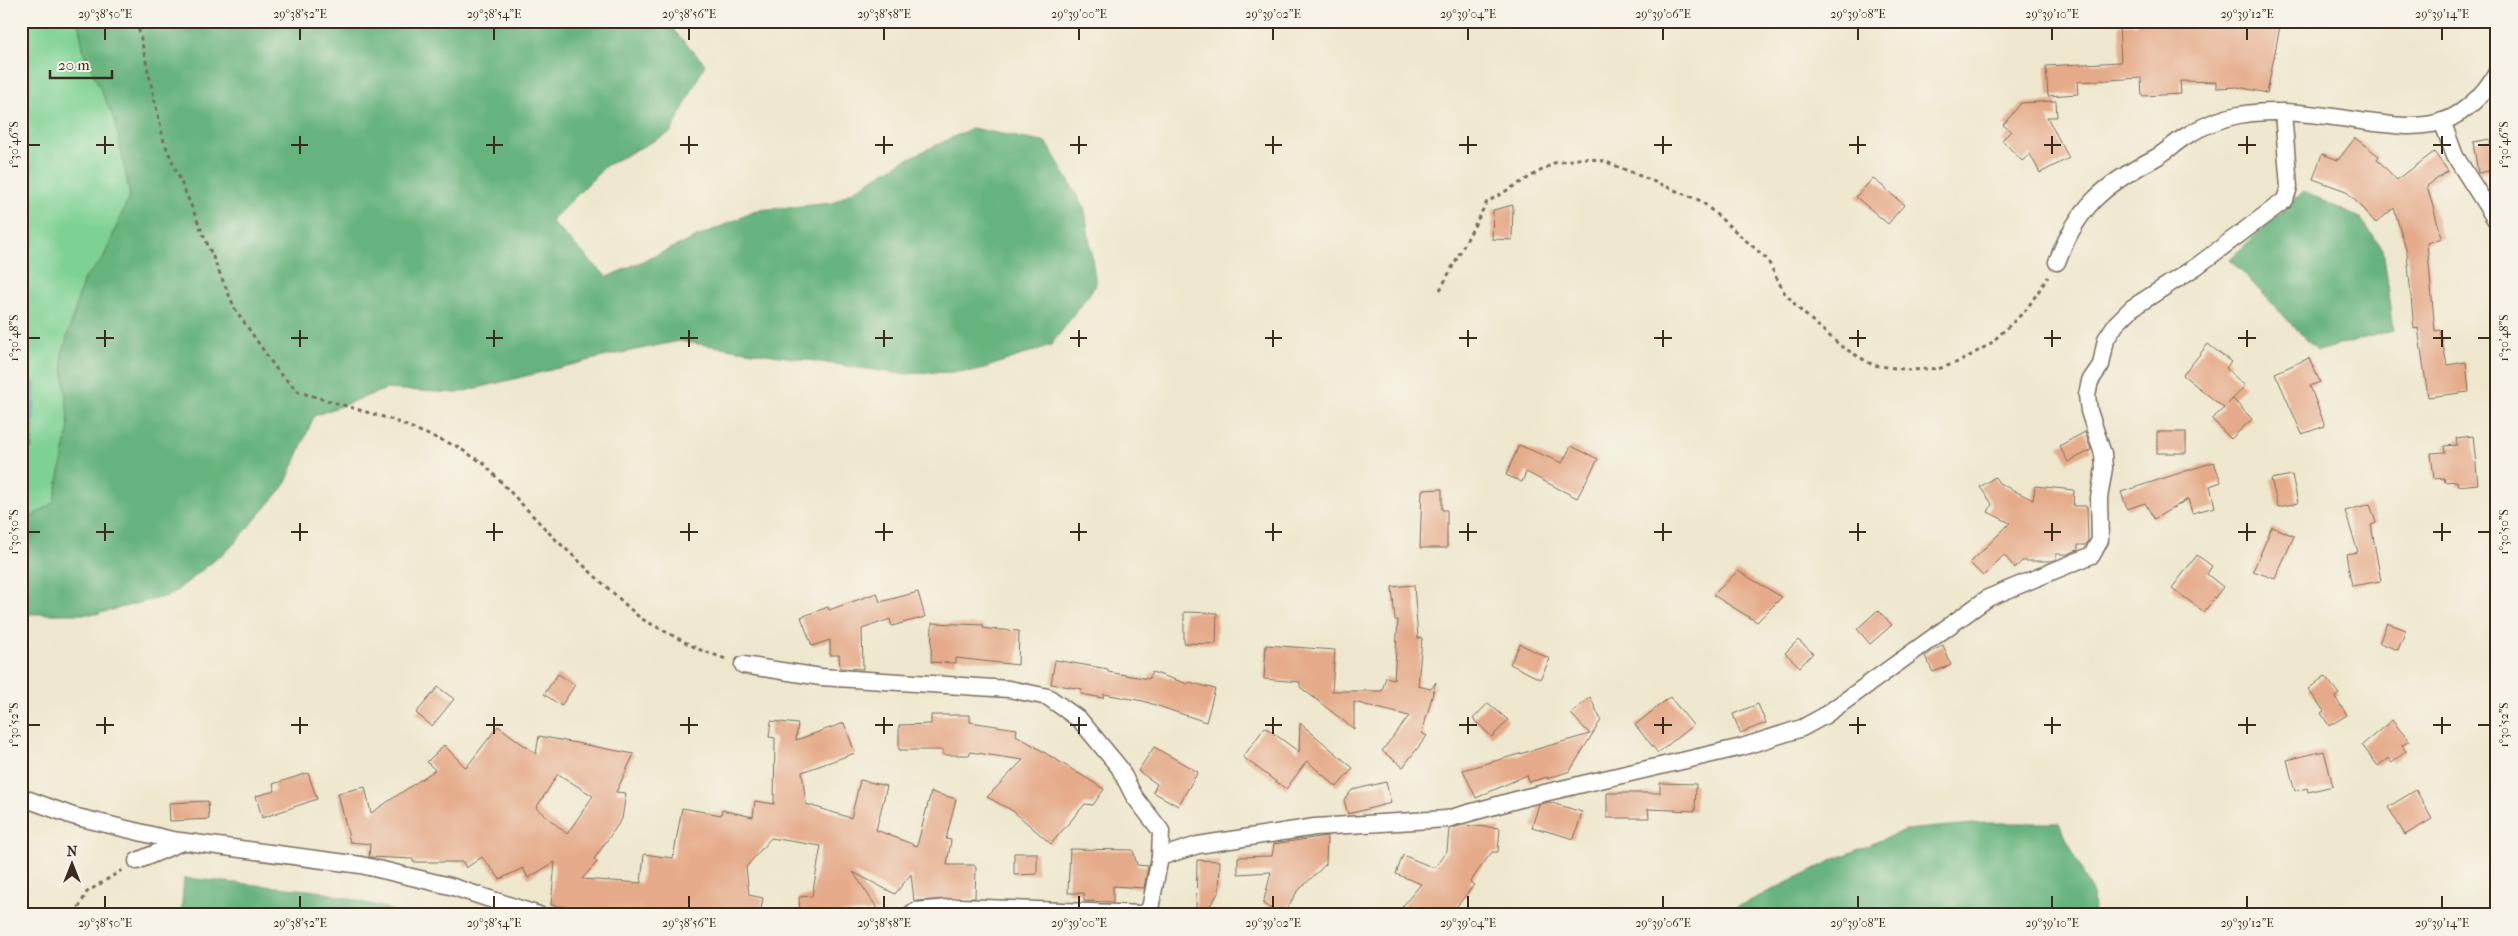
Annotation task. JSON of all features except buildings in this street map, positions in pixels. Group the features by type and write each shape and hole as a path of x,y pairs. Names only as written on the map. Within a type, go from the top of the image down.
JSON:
{"street":[{"path":"2057,262 2067,236 2089,204 2121,176 2158,156 2187,136 2212,124 2238,115 2283,112 2404,126 2433,124 2459,113 2480,96 2497,71"},
{"path":"1160,857 1198,845 1315,827 1447,819 1527,797 1742,747 1802,728 1824,716 1988,598 2092,555 2100,540 2099,498 2104,468 2103,454 2089,411 2087,395 2090,381 2101,365 2106,339 2116,324 2132,308 2197,266 2285,200 2289,187 2283,112"},
{"path":"2442,120 2455,156 2497,222"},
{"path":"743,665 821,677 1008,689 1048,697 1080,720 1119,767 1134,796 1161,831 1160,857 1150,909 1143,914 959,907 915,911 910,915"},
{"path":"21,797 73,816 182,842 361,865 450,886 539,915"},
{"path":"137,861 182,842"}],"path":[{"path":"137,21 164,142 235,309 279,373 299,392 390,419 456,446 483,463 553,537 640,618 698,649 743,665"},
{"path":"1440,290 1487,202 1554,163 1584,158 1604,161 1701,201 1767,260 1784,292 1800,310 1842,347 1873,365 1910,370 1941,368 1961,361 1990,344 2026,310 2057,262"},
{"path":"75,915 87,892 137,861"}],"green space":[{"path":"21,21 78,21 84,53 115,121 130,195 103,259 84,278 62,356 69,427 54,502 21,524"},
{"path":"78,21 665,21 705,64 671,132 607,165 551,221 607,277 758,210 833,203 901,162 972,128 1047,143 1085,210 1096,285 1051,345 976,371 901,374 679,341 607,356 457,393 386,389 314,416 284,487 231,547 171,595 96,614 21,614 21,524 54,502 69,427 62,356 84,278 103,259 130,195 115,121 84,53"},
{"path":"2304,191 2361,219 2383,249 2394,330 2317,351 2230,259"},
{"path":"1984,823 2059,823 2093,894 2094,915 1721,915 1833,860 1905,830"},
{"path":"184,878 318,891 382,907 404,915 181,915"}],"water":[{"path":"21,367 35,383 32,449 21,460"}]}
